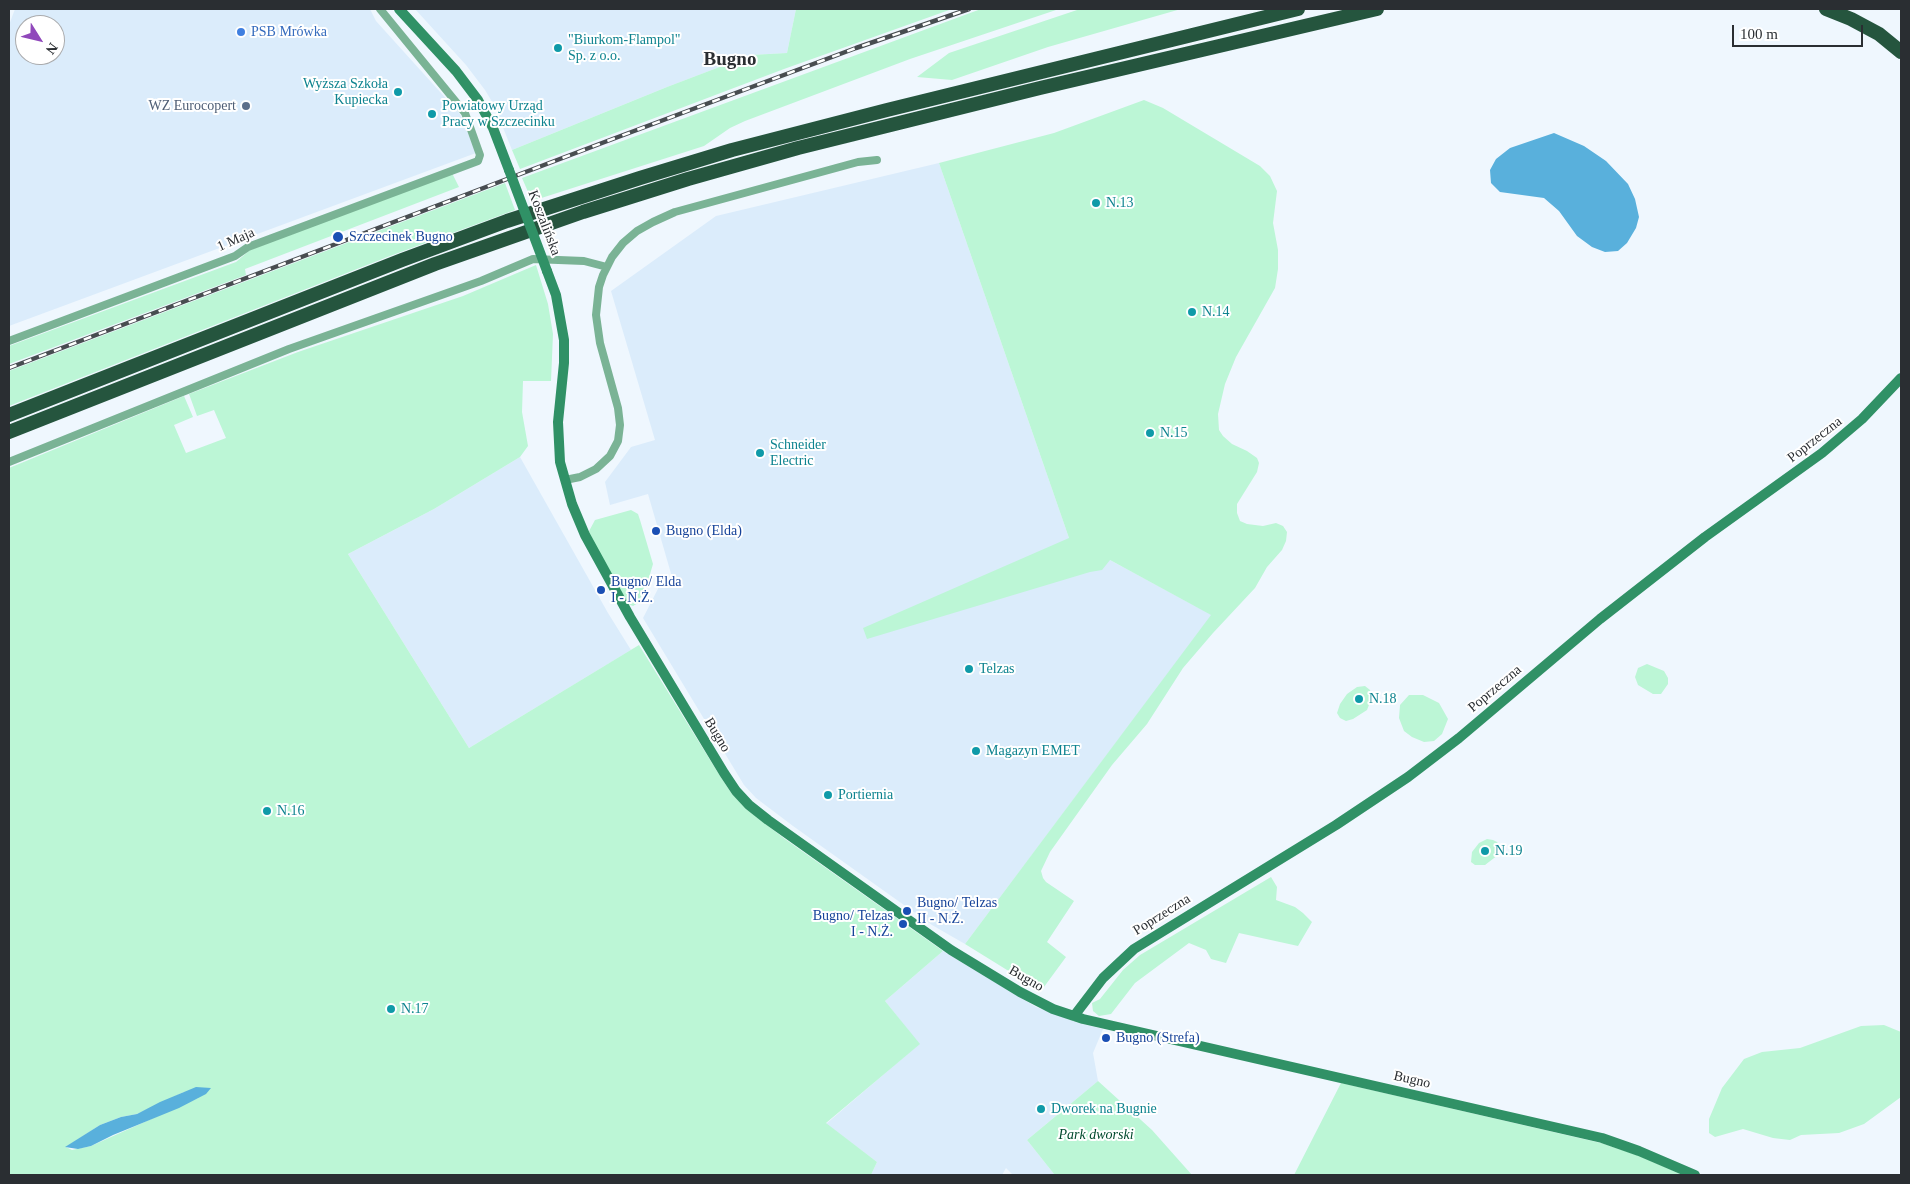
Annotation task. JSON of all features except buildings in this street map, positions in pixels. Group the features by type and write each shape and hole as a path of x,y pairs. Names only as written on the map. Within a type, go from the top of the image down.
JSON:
{"highway":[{"path":"9,415 402,260 507,221 640,178 732,150 878,112 1298,9"},
{"path":"9,432 435,264 583,212 669,185 817,144 1059,84 1376,9"},
{"path":"1826,9 1851,18 1879,34 1901,52"}],"street":[{"name":"1 Maja","path":"9,341 235,256 248,247 474,162 480,158 465,113 380,9"},
{"name":"Koszalińska","path":"399,9 456,71 474,95 493,128 556,295 564,340 564,363 558,422 560,462 565,480"},
{"path":"565,480 580,477 596,470 610,456 618,441 620,425 618,408 600,343 596,315 599,287 612,257 623,242 637,230 675,212 858,162 877,160"},
{"path":"9,462 290,349 481,282 533,259 584,261 607,267"},
{"name":"Poprzeczna","path":"1074,1016 1112,967 1139,945 1336,825 1428,762 1600,618 1705,537 1822,453 1862,419 1901,378"},
{"name":"Bugno","path":"565,480 578,520 630,617 736,791 749,805 788,834 951,950 1038,1002 1074,1016 1602,1138 1639,1150 1695,1175"}],"shaded area":[{"path":"15,9 370,9 376,21 460,114 476,153 9,326 9,25"},
{"path":"415,9 796,9 787,53 751,55 512,150 494,105 485,90 466,65"},
{"path":"939,163 1069,538 1212,615 965,944 932,925 793,826 756,798 744,785 643,618 662,581 672,577 648,494 610,505 605,482 631,447 655,440 611,291 716,216"},
{"path":"520,457 631,650 469,748 348,554 434,509"},
{"path":"943,951 1036,1007 1078,1023 1103,1029 1093,1053 1098,1081 1027,1140 1054,1174 1052,1175 1013,1175 1006,1168 1002,1175 871,1175 877,1162 826,1124 919,1044 885,1001"}],"green space":[{"path":"796,9 952,9 784,69 520,169 512,150 751,55 787,53"},
{"path":"981,9 1059,9 910,59 745,121 730,128 704,146 532,201 522,178"},
{"path":"1080,9 1181,9 1048,47 952,80 917,77 949,53"},
{"path":"1144,100 1163,108 1260,166 1270,176 1277,191 1273,223 1278,250 1275,288 1236,357 1225,384 1218,414 1219,430 1223,436 1232,444 1257,458 1259,463 1257,472 1237,504 1237,513 1240,521 1263,526 1276,523 1283,526 1287,532 1286,541 1282,550 1267,567 1255,588 1183,668 1147,724 1112,765 1050,852 1041,871 1043,878 1074,901 1047,942 1066,957 1041,991 965,944 1211,615 1110,560 1102,570 867,639 863,628 1069,538 939,163 1054,133"},
{"path":"452,173 459,187 245,269 246,275 9,364 9,346 236,262 250,250"},
{"path":"505,183 515,210 390,256 9,406 9,371"},
{"path":"536,265 548,304 553,334 551,381 523,381 522,412 528,446 520,457 434,509 348,554 469,748 639,645 720,776 732,794 746,809 785,839 943,951 885,1001 920,1044 826,1123 877,1162 871,1175 9,1175 9,468 184,396 193,417 174,425 186,453 226,438 214,410 197,416 189,394 298,352 463,296","holes":["184,1092 198,1098 91,1146 72,1150 66,1147 100,1125 121,1117 137,1114"]},
{"path":"631,510 638,514 653,564 638,603 633,606 628,604 588,533 595,520"},
{"path":"1647,664 1664,671 1668,678 1668,684 1661,694 1653,694 1638,685 1635,677 1638,668"},
{"path":"1365,686 1370,690 1372,697 1367,710 1353,719 1346,721 1340,718 1337,713 1340,704 1347,694 1357,687"},
{"path":"1409,695 1423,695 1439,703 1448,719 1442,734 1434,741 1424,742 1404,731 1399,718 1400,705"},
{"path":"1487,839 1497,842 1500,846 1498,855 1485,865 1475,865 1471,862 1472,852 1479,843"},
{"path":"1271,877 1277,887 1276,900 1295,907 1312,922 1298,946 1239,933 1226,963 1211,959 1206,950 1189,943 1135,983 1111,1014 1099,1016 1093,1011 1092,1003 1100,999 1123,970 1140,955"},
{"path":"1884,1025 1901,1032 1901,1097 1864,1124 1839,1133 1801,1135 1790,1140 1773,1138 1743,1129 1715,1137 1709,1133 1709,1119 1722,1088 1744,1059 1762,1052 1800,1048 1861,1026"},
{"name":"Park dworski","path":"1098,1081 1152,1130 1192,1175 1052,1175 1054,1174 1027,1140"},
{"path":"1341,1083 1601,1143 1637,1155 1683,1175 1294,1175"}],"water":[{"path":"1554,133 1584,146 1606,161 1628,184 1635,199 1639,217 1636,228 1627,243 1618,251 1605,252 1592,247 1577,236 1559,211 1544,198 1500,192 1491,183 1490,170 1496,159 1510,148"},
{"path":"196,1087 211,1088 206,1094 179,1108 91,1146 78,1149 65,1147 100,1125 121,1117 137,1114"}],"railway":[{"path":"9,368 856,48 969,9"}],"place":[{"name":"PSB Mrówka","path":"241,32"},
{"name":"\"Biurkom-Flampol\" Sp. z o.o.","path":"558,48"},
{"name":"Wyższa Szkoła Kupiecka","path":"398,92"},
{"name":"WZ Eurocopert","path":"246,106"},
{"name":"Powiatowy Urząd Pracy w Szczecinku","path":"432,114"},
{"name":"N.13","path":"1096,203"},
{"name":"Szczecinek Bugno","path":"338,237"},
{"name":"N.14","path":"1192,312"},
{"name":"N.15","path":"1150,433"},
{"name":"Schneider Electric","path":"760,453"},
{"name":"Bugno (Elda)","path":"656,531"},
{"name":"Bugno/ Elda I - N.Ż.","path":"601,590"},
{"name":"Telzas","path":"969,669"},
{"name":"N.18","path":"1359,699"},
{"name":"Magazyn EMET","path":"976,751"},
{"name":"Portiernia","path":"828,795"},
{"name":"N.16","path":"267,811"},
{"name":"N.19","path":"1485,851"},
{"name":"Bugno/ Telzas II - N.Ż.","path":"907,911"},
{"name":"Bugno/ Telzas I - N.Ż.","path":"903,924"},
{"name":"N.17","path":"391,1009"},
{"name":"Bugno (Strefa)","path":"1106,1038"},
{"name":"Dworek na Bugnie","path":"1041,1109"}],"district":[{"name":"Bugno","path":"730,60"}]}
